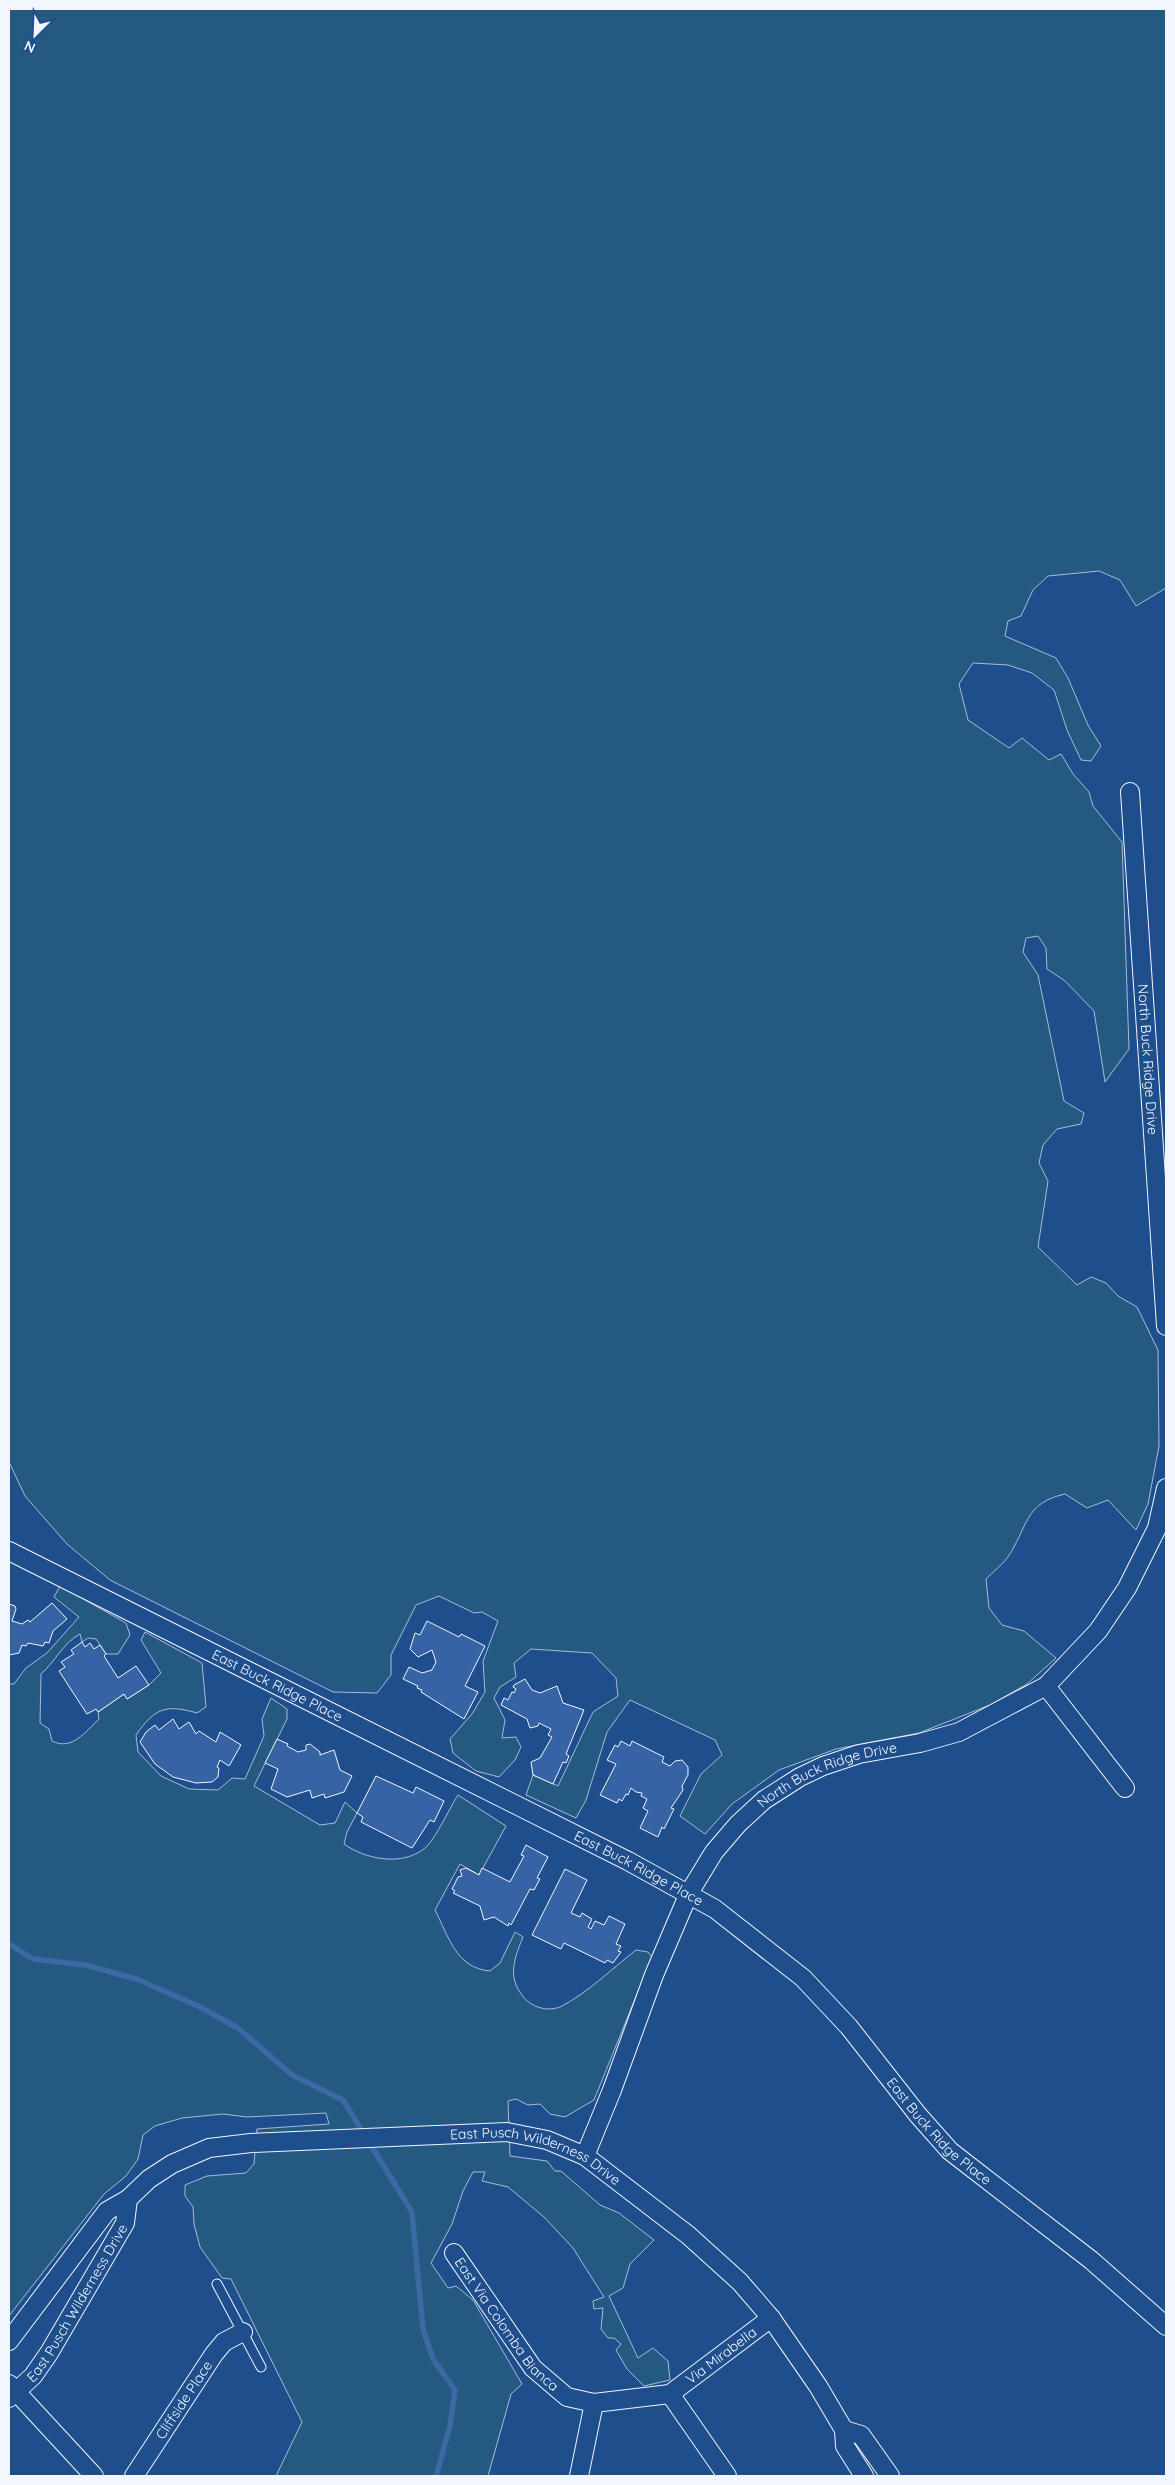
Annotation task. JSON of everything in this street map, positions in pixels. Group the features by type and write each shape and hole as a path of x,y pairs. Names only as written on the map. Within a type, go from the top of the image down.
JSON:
{"street":[{"name":"North Buck Ridge Drive","path":"1130,792 1166,1326"},
{"name":"North Buck Ridge Drive","path":"584,2156 612,2090 654,1975 689,1893 714,1852 738,1824 764,1800 800,1778 859,1754 920,1743 959,1732 1046,1686 1098,1631 1127,1588 1162,1529 1166,1488"},
{"name":"East Buck Ridge Place","path":"9,1551 689,1893 715,1909 803,1978 849,2027 950,2151 1091,2260 1166,2325"},
{"path":"1046,1686 1125,1788"},
{"name":"East Pusch Wilderness Drive","path":"9,2341 107,2211 128,2199 149,2179 172,2164 209,2148 251,2143 507,2132 547,2140 584,2156 688,2235 740,2282 771,2318 818,2386 844,2430 845,2446 864,2476"},
{"name":"East Pusch Wilderness Drive","path":"11,2391 33,2376 49,2352 125,2223 128,2199"},
{"name":"East Via Colomba Bianca","path":"454,2253 533,2368 567,2397 594,2403 670,2394"},
{"name":"Via Mirabella","path":"670,2394 771,2318"},
{"name":"Cliffside Place","path":"134,2476 214,2354 224,2342 243,2332"},
{"path":"11,2391 94,2476"},
{"path":"670,2394 727,2476"},
{"path":"579,2476 594,2403"},
{"path":"844,2430 861,2435 890,2476"}],"lane":[{"path":"217,2284 261,2367"}],"shaded area":[{"path":"9,9 1166,9 1166,588 1136,606 1120,580 1099,571 1048,576 1033,590 1021,616 1008,621 1005,636 1056,658 1068,678 1088,725 1101,746 1091,761 1081,760 1067,730 1054,690 1032,673 1008,665 973,663 959,684 968,720 1009,748 1022,738 1049,760 1061,754 1073,774 1089,792 1093,806 1122,842 1129,1049 1105,1082 1094,1011 1065,981 1047,969 1046,948 1038,936 1026,938 1023,952 1038,975 1064,1101 1084,1113 1081,1124 1057,1129 1043,1145 1039,1163 1048,1181 1038,1247 1077,1285 1091,1277 1106,1283 1118,1296 1137,1307 1158,1350 1159,1446 1148,1504 1136,1530 1108,1500 1087,1508 1065,1494 1052,1498 1034,1510 1008,1557 986,1579 989,1608 1002,1625 1024,1631 1056,1658 1027,1684 990,1705 919,1733 836,1749 779,1770 732,1804 705,1834 680,1816 701,1774 722,1755 715,1740 630,1700 607,1732 586,1800 576,1818 526,1795 533,1775 558,1786 593,1712 618,1696 616,1678 592,1653 531,1649 514,1663 516,1677 500,1687 494,1698 505,1720 502,1738 516,1737 521,1747 515,1760 499,1777 476,1771 453,1753 450,1739 472,1714 485,1692 483,1661 498,1621 482,1612 474,1613 439,1596 416,1605 391,1655 391,1675 377,1693 333,1692 110,1580 67,1544 25,1496 9,1462"},
{"path":"60,1586 126,1623 130,1635 118,1654 106,1654 96,1639 88,1638 82,1642 80,1634 64,1647 41,1674 40,1723 49,1729 52,1741 66,1744 78,1739 99,1719 98,1712 124,1694 127,1699 149,1685 161,1673 141,1640 145,1632 202,1663 206,1707 197,1713 177,1709 162,1710 149,1719 136,1735 138,1752 161,1776 189,1789 218,1790 232,1778 245,1779 264,1736 262,1719 271,1698 287,1709 287,1719 254,1786 320,1825 335,1823 345,1802 357,1813 347,1832 344,1844 362,1854 384,1859 395,1859 406,1858 416,1854 429,1844 458,1795 506,1826 479,1875 460,1864 435,1910 455,1950 469,1964 478,1969 490,1971 500,1963 515,1932 523,1937 514,1966 517,1988 525,1999 534,2006 551,2009 562,2006 581,1994 636,1950 648,1952 652,1957 594,2100 565,2117 550,2114 540,2104 528,2105 516,2099 508,2101 510,2156 547,2161 555,2171 561,2171 600,2205 619,2213 654,2240 630,2264 623,2288 609,2296 638,2358 653,2348 668,2361 670,2380 644,2386 627,2369 616,2350 621,2344 614,2338 608,2338 601,2329 603,2308 594,2309 593,2301 604,2297 573,2248 544,2217 508,2187 482,2181 485,2172 473,2172 463,2191 452,2224 431,2263 448,2288 456,2286 473,2300 522,2384 511,2394 488,2476 276,2476 302,2422 231,2279 222,2278 200,2247 194,2224 193,2207 185,2196 185,2185 207,2176 246,2173 254,2164 257,2129 329,2124 326,2113 247,2117 223,2114 182,2118 155,2126 143,2135 138,2159 126,2176 104,2194 9,2316 9,1684 14,1684 26,1668 47,1653 79,1617 54,1597"}],"building":[{"path":"52,1603 67,1619 53,1631 49,1643 45,1642 43,1646 28,1643 26,1646 22,1645 19,1653 9,1655 9,1604 15,1606 16,1609 12,1621 22,1624 28,1620 30,1622"},
{"path":"427,1621 459,1637 461,1634 485,1646 465,1686 478,1692 464,1719 421,1692 422,1690 417,1688 418,1686 403,1679 409,1667 422,1673 432,1670 436,1662 432,1650 418,1657 410,1649 415,1633 420,1635"},
{"path":"82,1642 85,1647 90,1643 94,1649 100,1645 106,1654 104,1656 118,1678 136,1666 149,1685 127,1699 124,1694 98,1712 96,1709 87,1714 59,1671 65,1667 61,1662 74,1654 71,1650"},
{"path":"525,1679 532,1690 540,1693 557,1686 563,1703 584,1710 566,1754 569,1756 566,1763 563,1762 553,1784 533,1775 531,1762 540,1758 552,1737 548,1735 551,1729 539,1723 538,1726 530,1728 527,1719 501,1705 504,1698 508,1700 512,1692 514,1693 516,1689 513,1687 514,1685"},
{"path":"173,1719 179,1729 189,1722 196,1734 199,1731 216,1742 220,1732 241,1745 229,1766 220,1760 217,1767 219,1768 218,1777 212,1782 196,1783 173,1777 155,1764 140,1742 146,1732 155,1725 159,1730"},
{"path":"277,1739 288,1744 287,1746 298,1752 306,1750 306,1745 310,1744 320,1752 320,1755 334,1750 340,1770 352,1776 344,1792 325,1798 324,1794 312,1798 310,1790 287,1797 271,1789 278,1769 265,1763"},
{"path":"621,1741 630,1746 632,1741 664,1757 662,1762 670,1766 675,1761 682,1760 688,1767 688,1775 682,1786 683,1790 671,1808 674,1809 658,1837 640,1828 648,1811 643,1808 647,1799 641,1796 642,1793 636,1792 631,1788 628,1795 626,1794 622,1801 619,1799 617,1803 600,1795 616,1764 607,1760 615,1745 618,1747"},
{"path":"376,1776 413,1793 416,1787 444,1801 434,1822 430,1820 412,1848 361,1822 363,1817 357,1813"},
{"path":"526,1845 548,1857 537,1878 540,1879 534,1890 530,1889 511,1925 509,1923 508,1926 494,1917 484,1920 480,1906 453,1893 455,1891 452,1889 458,1877 462,1876 460,1870 466,1868 479,1875 482,1868 510,1882 524,1856 521,1855"},
{"path":"565,1869 587,1880 571,1913 580,1917 582,1913 592,1919 588,1927 591,1929 595,1921 604,1925 609,1916 625,1924 616,1944 621,1946 618,1951 621,1952 613,1963 607,1960 605,1963 564,1943 561,1949 532,1935"}],"waterway":[{"path":"9,1944 33,1959 86,1965 139,1980 198,2006 238,2028 292,2075 343,2100 412,2212 423,2329 433,2359 455,2390 450,2426 436,2476"}]}
